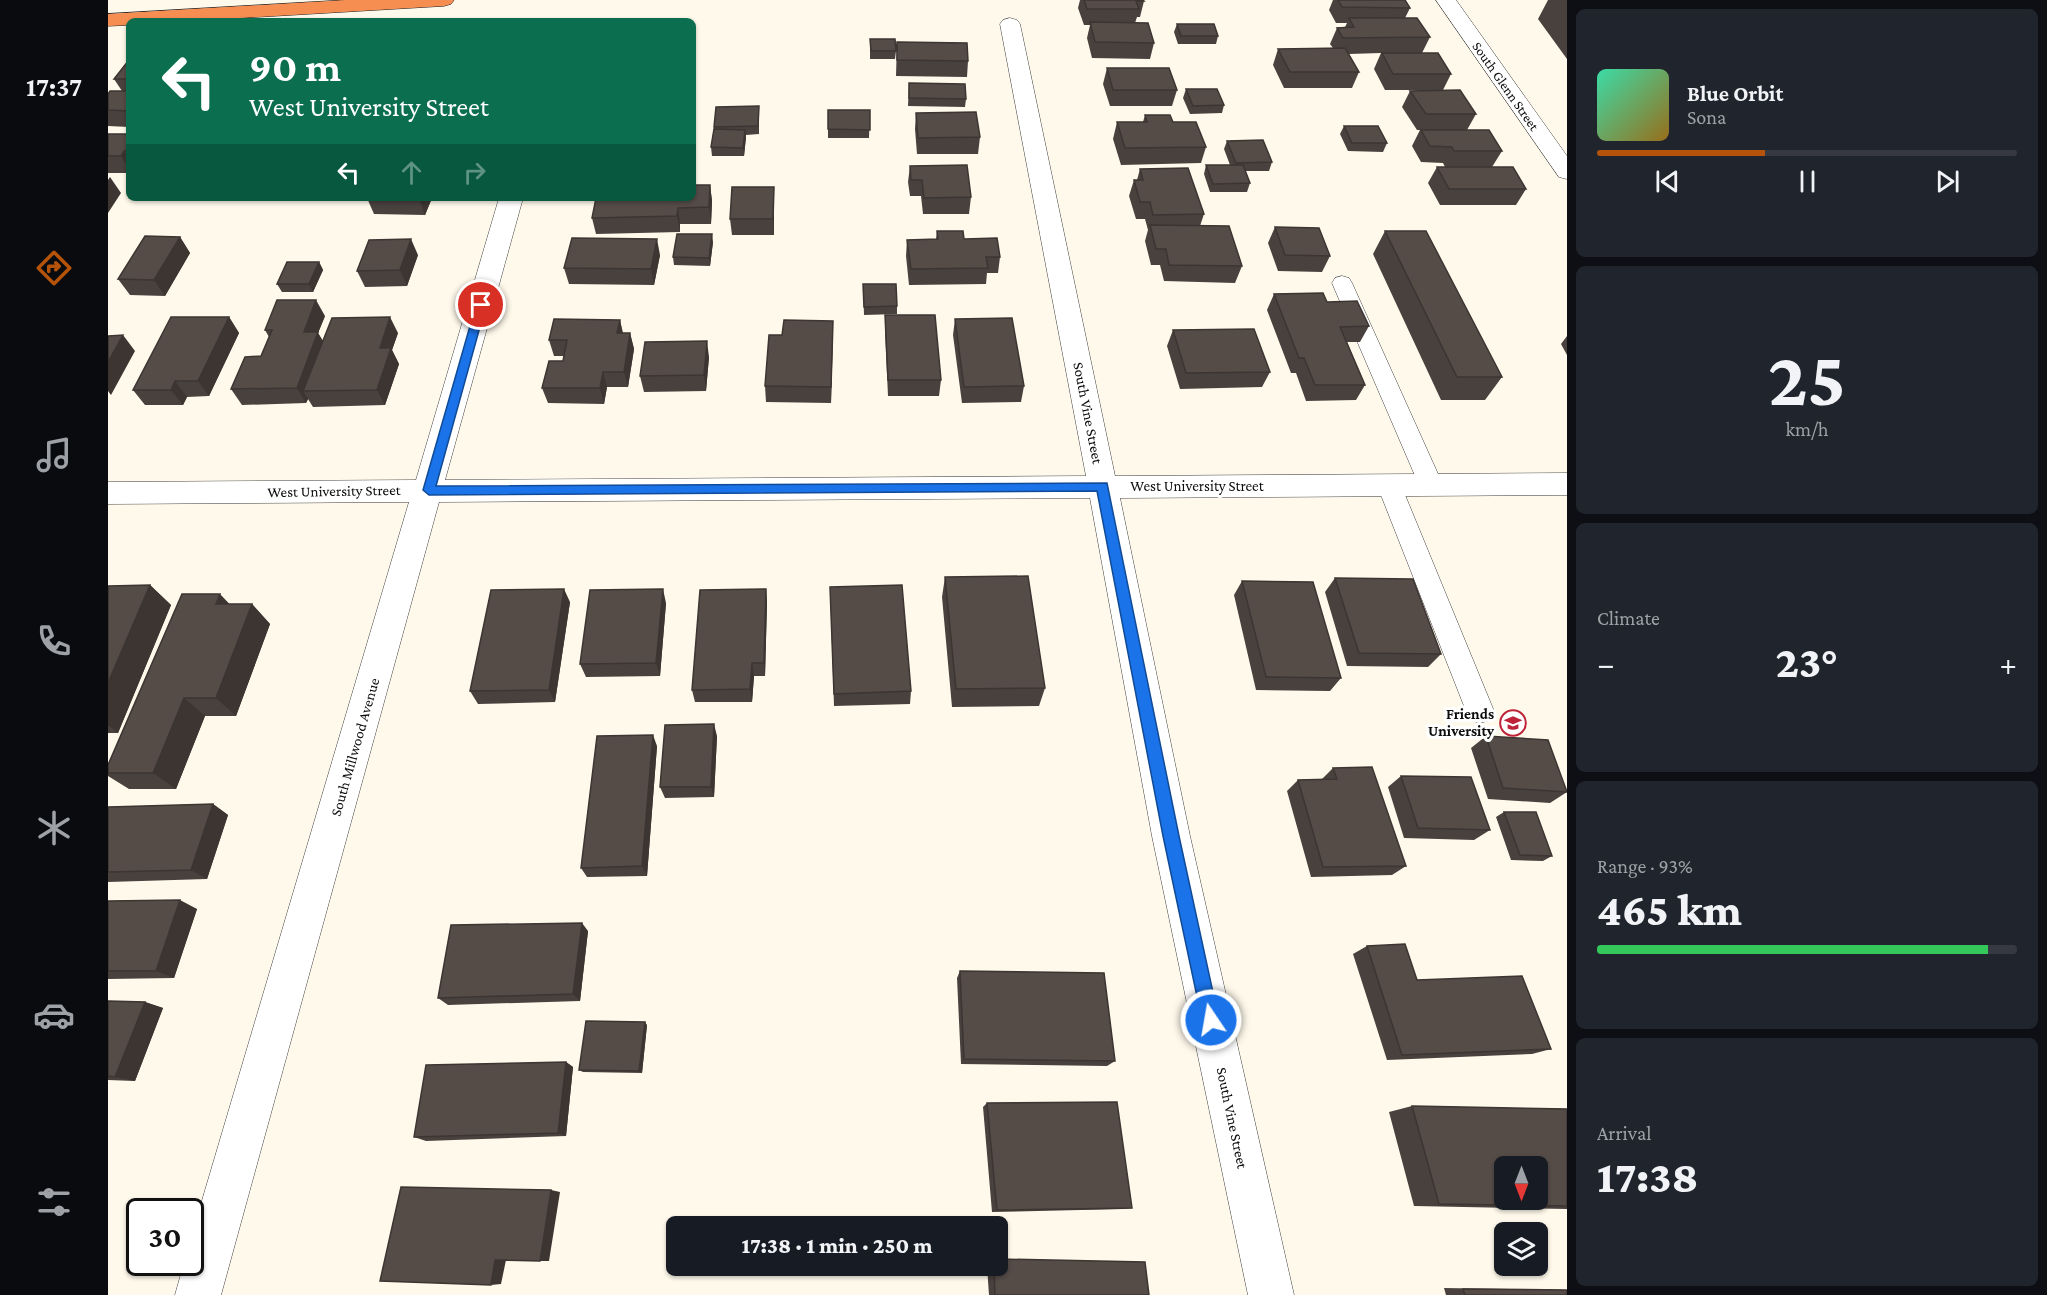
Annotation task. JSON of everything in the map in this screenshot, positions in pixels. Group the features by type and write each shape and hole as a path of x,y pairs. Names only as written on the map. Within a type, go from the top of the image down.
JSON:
{"highway":[{"path":"142,18 444,0"},
{"path":"108,20 126,19"}],"street":[{"name":"South Glenn Street","path":"1446,0 1567,172"},
{"name":"South Vine Street","path":"1010,24 1173,848 1271,1295"},
{"name":"South Millwood Avenue","path":"198,1295 510,201"},
{"name":"West University Street","path":"108,493 1567,484"}],"lane":[{"path":"1342,283 1431,485"},
{"path":"1389,485 1480,711"}],"building":[{"path":"1084,0 1144,1 1136,1 1139,9 1087,9"},
{"path":"1338,0 1405,0 1410,8 1342,7"},
{"path":"1349,18 1417,18 1430,37 1343,38 1337,28 1354,27"},
{"path":"1090,22 1148,23 1154,43 1095,42"},
{"path":"1177,24 1214,24 1218,36 1181,36"},
{"path":"870,39 895,39 896,51 871,51"},
{"path":"897,42 967,43 968,61 897,60"},
{"path":"1345,48 1359,72 1290,72 1278,49"},
{"path":"1382,53 1438,53 1451,74 1393,74"},
{"path":"126,64 126,79 114,79"},
{"path":"1107,68 1169,68 1177,90 1113,90"},
{"path":"909,83 965,84 966,99 909,98"},
{"path":"1186,89 1217,89 1224,105 1193,106"},
{"path":"1460,90 1476,114 1426,114 1410,91"},
{"path":"110,91 126,91 126,111 108,110"},
{"path":"759,106 758,126 714,127 716,107"},
{"path":"828,110 870,110 870,130 828,129"},
{"path":"976,112 980,137 918,138 916,113"},
{"path":"1145,115 1170,115 1173,122 1196,122 1206,147 1125,148 1117,122 1147,122"},
{"path":"1344,126 1378,126 1387,143 1352,143"},
{"path":"714,129 745,130 743,148 711,147"},
{"path":"1421,130 1489,130 1502,151 1454,151 1452,147 1430,146"},
{"path":"108,134 126,134 126,151 121,156 108,156"},
{"path":"1263,140 1272,162 1236,163 1227,141"},
{"path":"967,165 971,197 924,198 922,180 911,180 910,166"},
{"path":"1206,165 1243,165 1250,183 1213,184"},
{"path":"1437,167 1513,167 1526,189 1449,189"},
{"path":"1188,168 1204,214 1153,215 1150,202 1140,202 1134,180 1143,180 1140,169"},
{"path":"696,185 710,185 709,207 678,208 677,216 592,218 595,201 696,201"},
{"path":"732,187 774,187 773,219 730,219"},
{"path":"1150,225 1229,226 1242,266 1169,265 1166,249 1156,249"},
{"path":"1275,227 1319,228 1330,256 1285,255"},
{"path":"937,231 963,231 964,239 997,238 1000,257 986,257 988,268 911,269 907,240 938,239"},
{"path":"1385,231 1426,231 1502,377 1457,377"},
{"path":"677,234 712,234 709,258 673,257"},
{"path":"145,236 180,237 154,280 118,279"},
{"path":"572,238 657,239 651,269 564,268"},
{"path":"411,239 400,270 357,271 369,240"},
{"path":"287,262 319,262 309,284 277,284"},
{"path":"863,284 896,284 897,306 864,307"},
{"path":"1323,293 1327,302 1357,301 1369,326 1340,327 1365,385 1315,385 1304,358 1299,358 1274,294"},
{"path":"277,300 316,300 304,332 318,332 297,388 231,389 245,357 261,356 272,330 265,330"},
{"path":"885,315 935,315 941,380 888,380"},
{"path":"171,317 229,317 198,381 175,381 171,390 133,390"},
{"path":"390,317 380,348 391,348 377,390 303,391 332,318"},
{"path":"1012,318 1024,386 964,387 955,319"},
{"path":"554,319 620,320 617,333 630,333 624,372 603,372 600,388 542,388 549,361 563,361 567,340 549,340"},
{"path":"784,320 833,321 831,387 765,386 769,335 782,335"},
{"path":"1254,329 1270,372 1186,373 1173,330"},
{"path":"123,335 108,362 108,336"},
{"path":"707,341 704,375 640,376 645,342"},
{"path":"1028,576 1045,688 956,689 945,577"},
{"path":"1335,578 1413,579 1441,654 1359,653"},
{"path":"1242,581 1313,582 1341,678 1266,677"},
{"path":"150,585 108,683 108,586"},
{"path":"902,585 911,691 834,694 830,587"},
{"path":"564,589 549,690 470,691 491,590"},
{"path":"663,589 656,663 580,664 590,590"},
{"path":"766,589 764,663 752,663 750,689 692,690 700,590"},
{"path":"182,594 220,594 216,604 252,604 216,698 184,698 153,773 108,773 108,765"},
{"path":"714,724 711,787 660,787 665,725"},
{"path":"653,735 642,866 581,868 597,736"},
{"path":"1486,736 1548,740 1567,792 1503,788"},
{"path":"1372,767 1406,866 1323,867 1298,780 1337,779 1333,768"},
{"path":"1401,776 1471,777 1490,830 1418,828"},
{"path":"213,804 191,870 108,872 108,807"},
{"path":"1504,812 1536,812 1552,856 1520,855"},
{"path":"180,900 156,971 108,971 108,901"},
{"path":"582,923 573,994 438,998 451,925"},
{"path":"1405,944 1417,980 1522,976 1551,1049 1402,1055 1367,946"},
{"path":"960,971 1104,973 1115,1061 964,1059"},
{"path":"108,1001 145,1002 115,1077 108,1076"},
{"path":"586,1021 645,1022 639,1071 579,1070"},
{"path":"566,1062 558,1133 414,1137 426,1065"},
{"path":"1117,1102 1132,1208 997,1210 987,1103"},
{"path":"1412,1106 1567,1109 1567,1206 1548,1206 1548,1156 1494,1156 1494,1205 1439,1204"},
{"path":"401,1187 551,1190 540,1261 495,1260 491,1285 380,1281"},
{"path":"1008,1259 1145,1262 1149,1295 995,1295 994,1276 1008,1276"},
{"path":"1463,1289 1567,1290 1567,1295 1465,1295"}],"place":[{"name":"Friends University","path":"1513,723"}],"route":[{"path":"481,305 429,490 1102,486 1171,836 1211,1020"}]}
